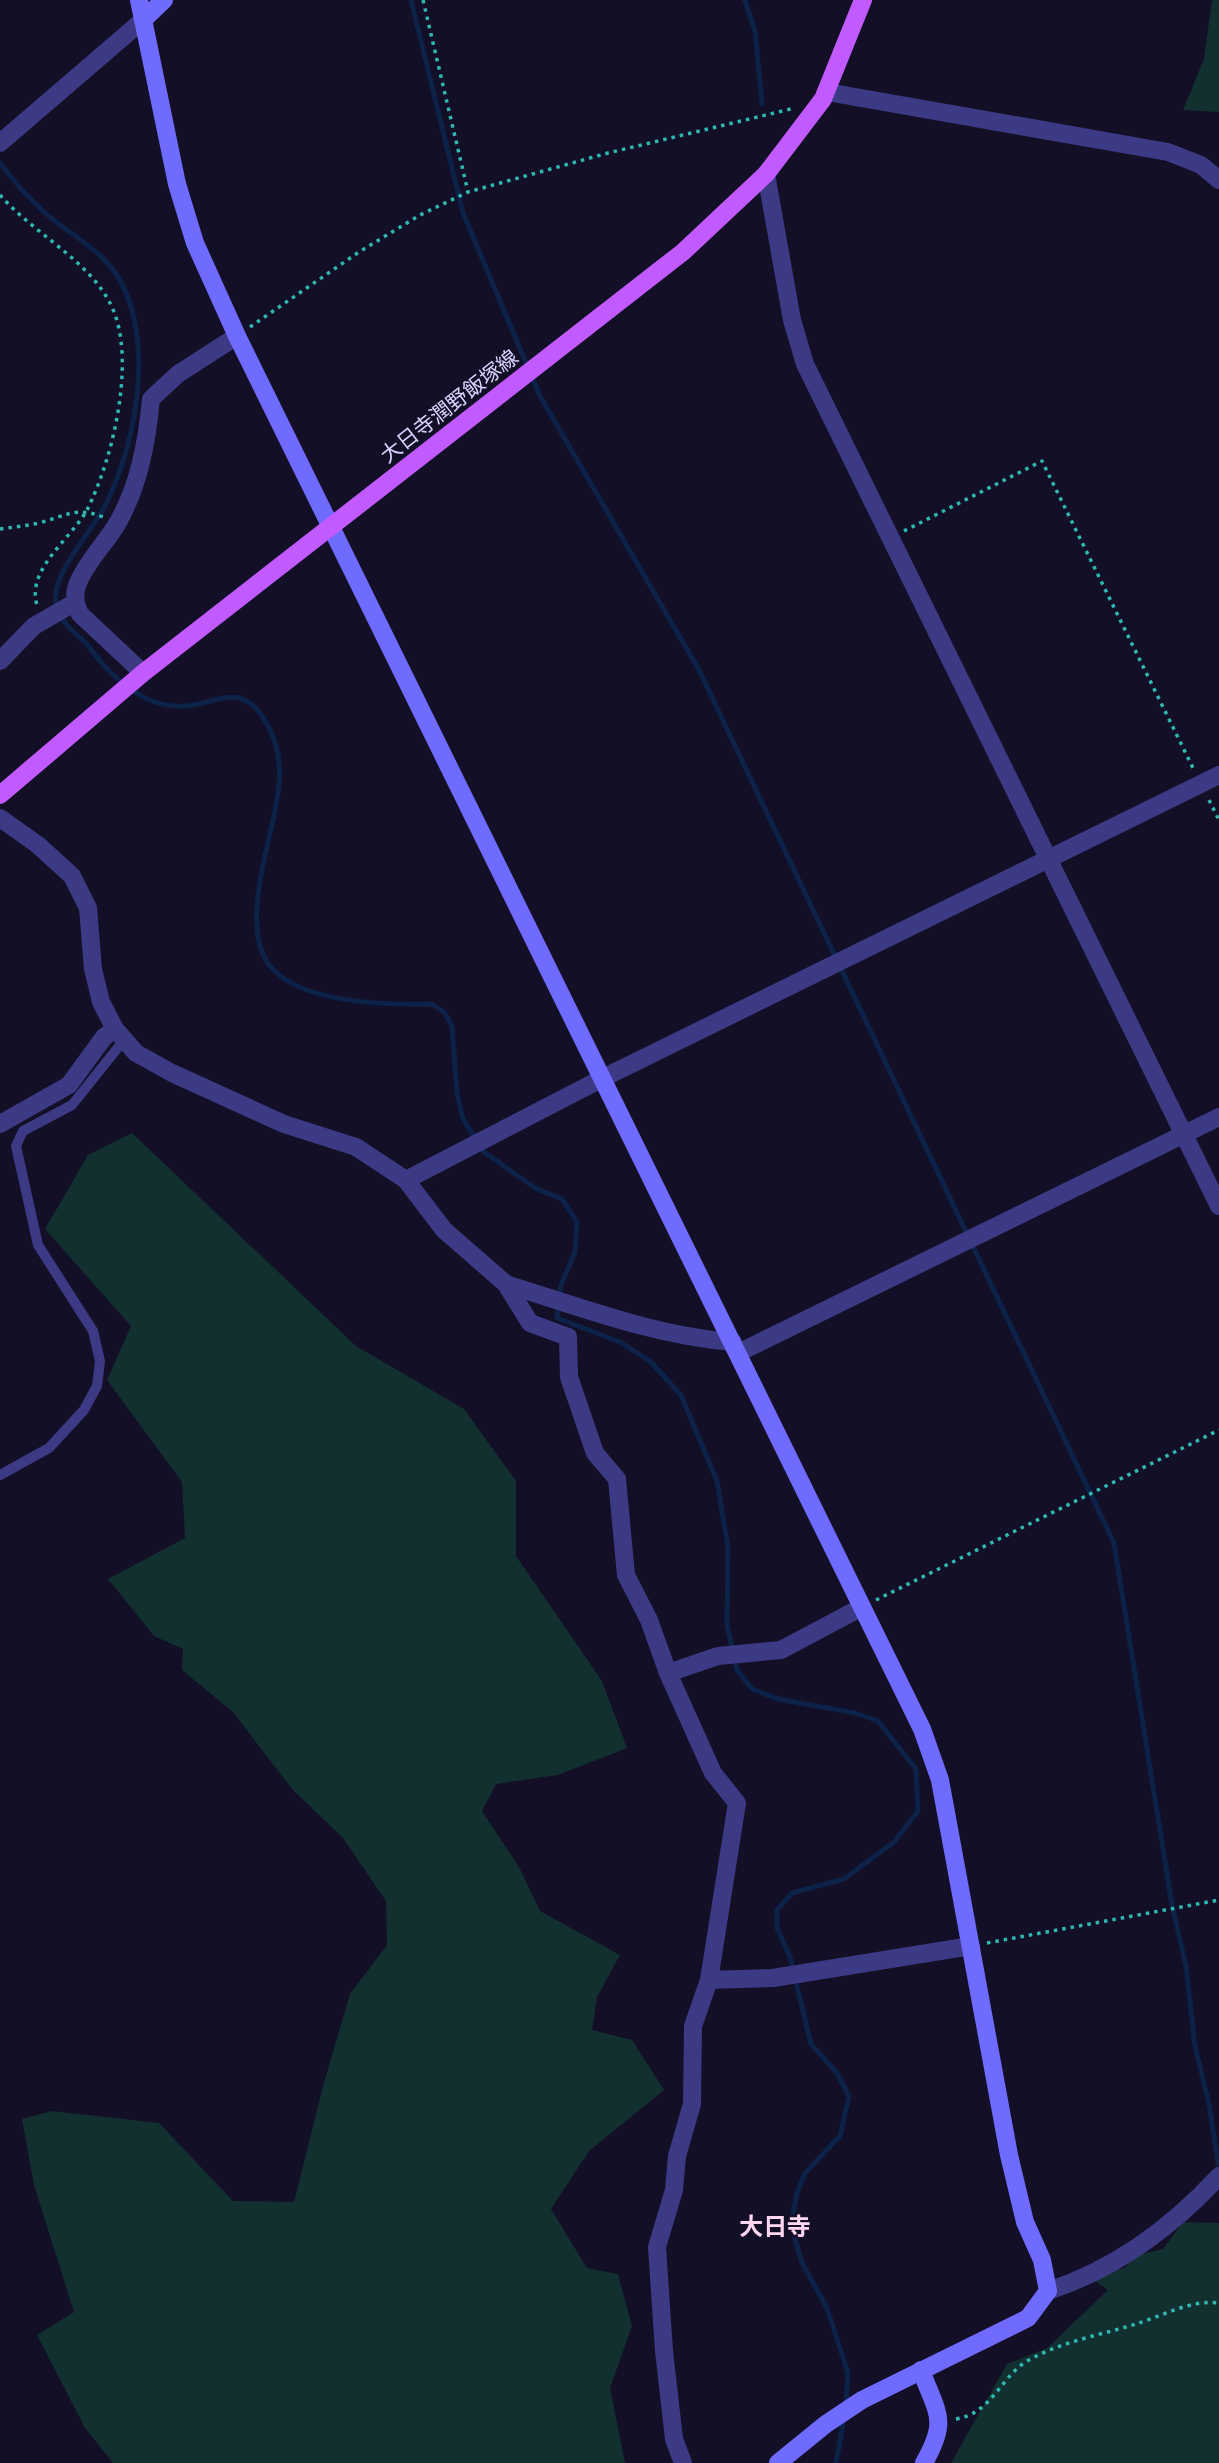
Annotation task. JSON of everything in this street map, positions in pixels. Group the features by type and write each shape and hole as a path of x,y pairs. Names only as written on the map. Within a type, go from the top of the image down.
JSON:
{"main road":[{"name":"大日寺潤野飯塚線","path":"0,795 143,673 683,252 766,174 825,95 863,0"}],"street":[{"path":"139,0 177,184 195,243 237,336 922,1729 940,1780 1009,2155 1025,2222 1041,2260 1048,2291"},
{"path":"0,143 164,0"},
{"path":"825,95 1168,152 1201,165 1219,180"},
{"path":"766,174 792,320 805,364 1219,1206"},
{"path":"143,673 80,614 74,603 76,585 118,524 129,498 147,444 151,399 178,374 237,336"},
{"path":"0,661 34,626 74,603"},
{"path":"406,1180 601,1079 1219,775"},
{"path":"0,818 38,845 72,876 88,908 93,969 101,1002 120,1034 136,1053 172,1073 284,1125 356,1147 406,1180 444,1230 506,1284 530,1323 568,1337 569,1377 595,1452 617,1479 626,1575 649,1620 668,1673 713,1773 737,1803 709,1980 693,2026 692,2104 677,2156 674,2190 657,2247 674,2439 683,2463"},
{"path":"0,1124 69,1085 104,1037 120,1034"},
{"path":"506,1284 651,1328 735,1348 1219,1117"},
{"path":"668,1673 718,1656 781,1650 862,1607"},
{"path":"709,1980 773,1978 971,1946"},
{"path":"778,2463 826,2424 862,2400 1028,2318 1048,2291 1089,2277 1125,2257 1200,2196 1219,2176"},
{"path":"921,2370 940,2423 939,2438 924,2463"}],"lane":[{"path":"0,1475 50,1448 84,1410 97,1386 100,1361 93,1331 38,1245 16,1146 23,1130 72,1105 120,1034"}],"path":[{"path":"423,0 468,192"},
{"path":"237,336 359,252 420,215 468,192 825,95"},
{"path":"0,195 18,216 73,258 96,283 111,304 122,359 118,409 110,451 86,511 45,565 37,582 35,603 45,619"},
{"path":"890,538 1042,461 1219,820"},
{"path":"0,528 38,523 70,512 86,511"},
{"path":"862,1607 1219,1430"},
{"path":"971,1946 1219,1900"},
{"path":"940,2423 972,2416 1027,2360 1097,2332 1133,2325 1206,2301 1219,2303"}],"green space":[{"path":"1212,0 1219,0 1219,112 1183,110 1204,59"},
{"path":"132,1133 356,1346 464,1409 516,1481 516,1556 602,1681 627,1748 558,1775 496,1784 482,1811 519,1867 540,1911 620,1955 597,1997 592,2030 632,2040 664,2090 589,2151 551,2209 587,2268 618,2274 632,2326 610,2388 625,2463 113,2463 85,2428 37,2335 74,2312 34,2185 22,2119 52,2111 159,2123 233,2201 294,2202 323,2086 350,1994 387,1945 386,1901 343,1838 292,1789 233,1712 182,1670 183,1649 154,1636 108,1579 185,1538 182,1482 107,1380 131,1326 45,1229 88,1155"},
{"path":"1183,2222 1219,2223 1219,2463 951,2463 1007,2364 1047,2348 1108,2290 1089,2277 1125,2268 1134,2256 1163,2249"}],"waterway":[{"path":"411,0 463,213 540,396 699,670 1114,1543 1172,1905 1186,1966 1195,2046 1209,2104 1219,2168"},
{"path":"745,0 755,31 762,104"},
{"path":"0,163 40,208 108,263 121,282 131,307 137,335 137,394 126,452 106,504 64,569 55,596 57,607"},
{"path":"61,616 115,677 148,699 161,704 188,706 236,697 257,709 274,739 279,769 277,800 257,908 259,940 270,966 284,979 323,995 392,1004 432,1004 444,1012 452,1026 457,1094 463,1119 484,1152 535,1188 562,1199 577,1222 575,1252 561,1285 557,1318 620,1342 650,1361 681,1395 717,1481 728,1547 727,1625 737,1670 752,1689 778,1699 855,1713 878,1721 916,1769 918,1811 894,1842 844,1879 792,1893 777,1910 777,1928 790,1957 811,2044 837,2073 849,2096 840,2136 805,2173 797,2193 791,2225 802,2263 827,2308 848,2373 846,2405"},
{"path":"836,2463 844,2418"}],"district":[{"name":"大日寺","path":"775,2226"}]}
